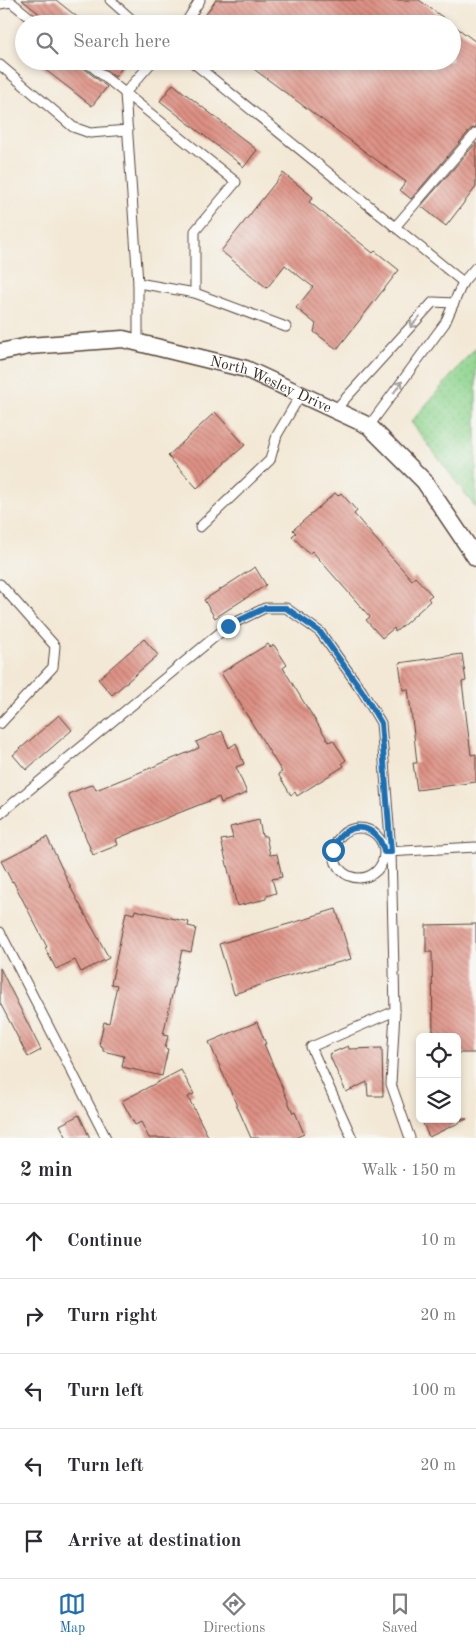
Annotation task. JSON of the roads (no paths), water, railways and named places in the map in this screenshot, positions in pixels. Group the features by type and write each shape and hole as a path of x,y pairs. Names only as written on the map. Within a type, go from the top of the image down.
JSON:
{"street":[{"name":"North Wesley Drive","path":"0,352 29,346 123,339 246,369 369,426 424,481 476,558"}],"lane":[{"path":"110,0 127,15"},
{"path":"191,15 200,0"},
{"path":"0,4 10,2 27,15"},
{"path":"0,65 73,127 90,133 128,130"},
{"path":"96,70 236,182 195,231 195,293"},
{"path":"138,343 138,283 125,93 145,70"},
{"path":"202,70 464,282"},
{"path":"395,227 476,133"},
{"path":"369,426 445,323 464,282 476,267"},
{"path":"138,283 195,293 286,327"},
{"path":"335,410 433,302 454,303"},
{"path":"200,527 270,460 277,435 301,394"},
{"path":"0,584 54,646 53,667 0,724"},
{"path":"0,814 228,626 265,608 286,608 320,632 362,691 381,723 396,1010 391,1084 410,1138"},
{"path":"364,828 378,837 387,852 373,873 357,878 342,872 337,866 333,850 340,835 348,830 364,828"},
{"path":"387,852 476,847"},
{"path":"0,932 106,1138"},
{"path":"352,1138 311,1047 396,1010"}]}
